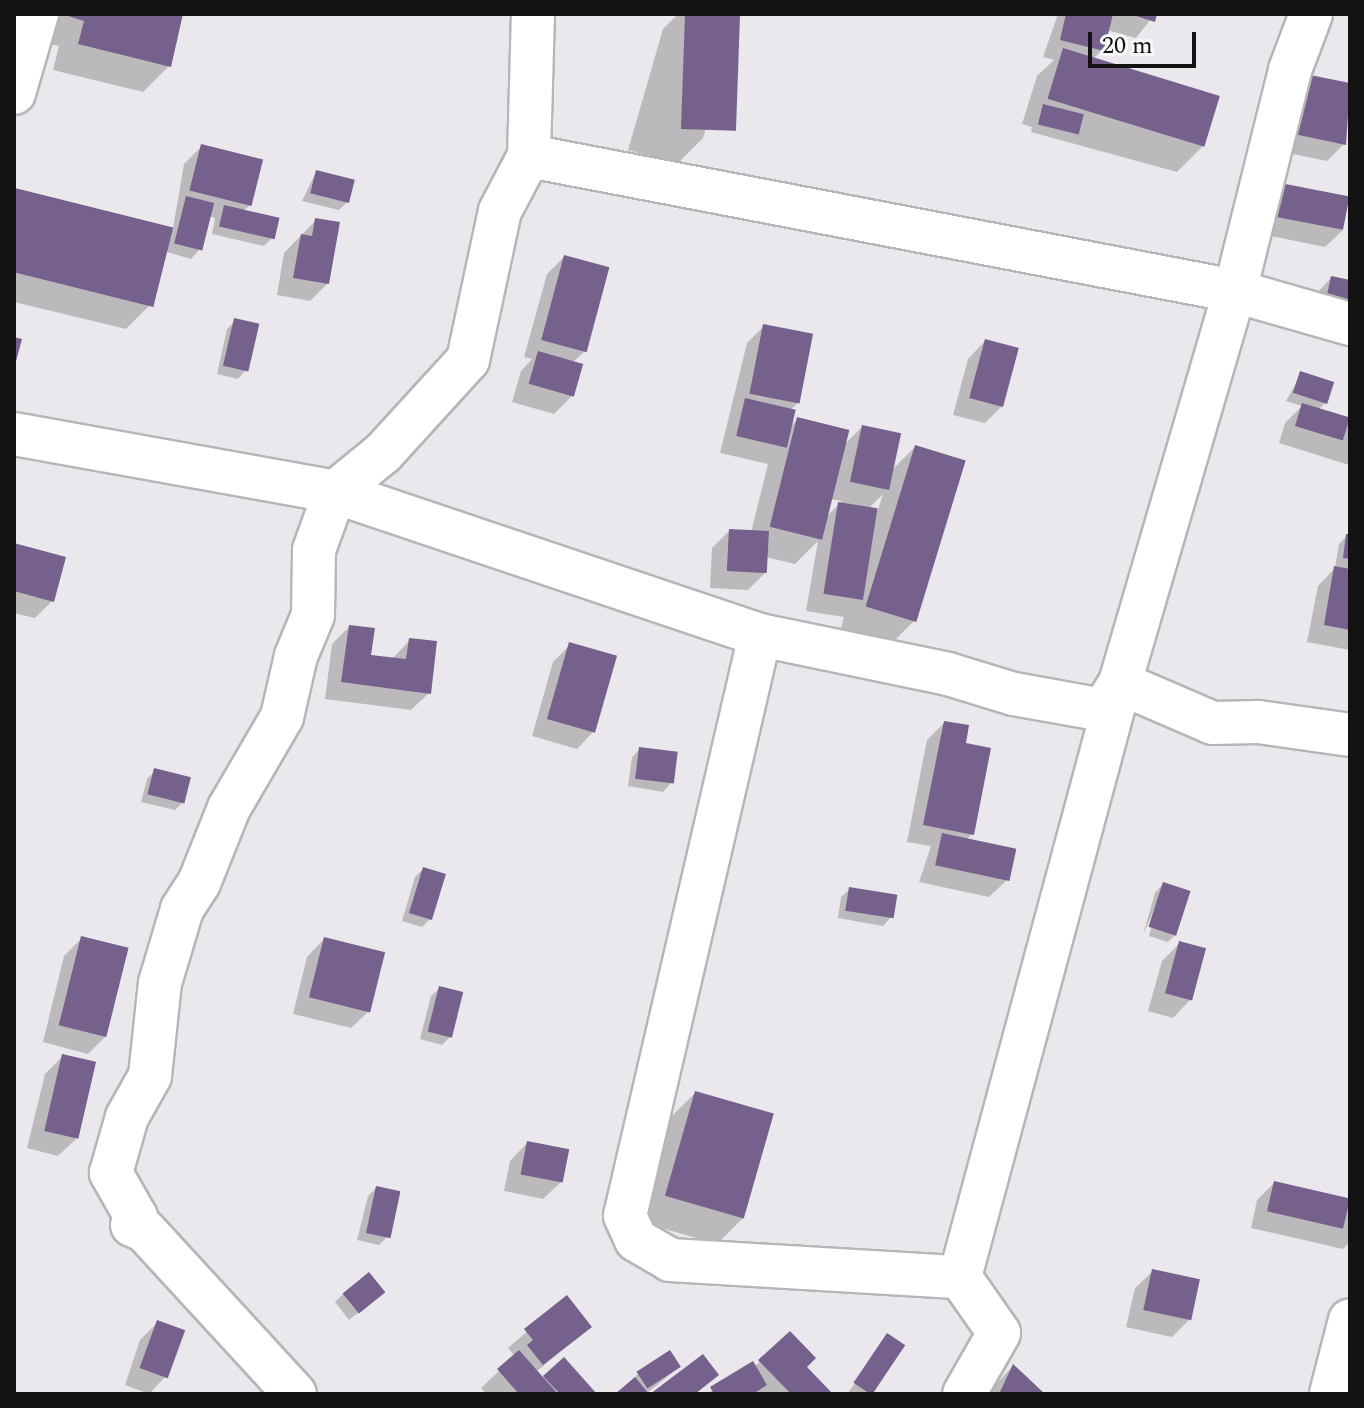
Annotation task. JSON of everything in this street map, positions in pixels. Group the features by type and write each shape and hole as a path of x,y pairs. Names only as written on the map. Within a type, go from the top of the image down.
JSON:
{"street":[{"path":"14,93 37,14"},
{"path":"295,1394 145,1231 132,1225 136,1217 111,1173 127,1117 150,1076 160,983 182,909 199,883 229,808 282,717 296,656 313,615 314,550 335,492 383,453 468,360 500,211 529,156 533,14"},
{"path":"964,1394 999,1333 960,1277 1120,683 1235,291 1290,70 1311,14"},
{"path":"529,156 1235,291 1350,324"},
{"path":"14,434 335,492 760,635 1103,710 1120,683"},
{"path":"760,635 625,1216 636,1240 670,1260 960,1277"},
{"path":"1120,683 1213,723 1258,722 1350,735"},
{"path":"1331,1394 1350,1320"}],"building":[{"path":"62,14 183,14 171,67 78,44 84,21"},
{"path":"685,14 740,16 736,131 681,129"},
{"path":"1066,14 1113,14 1104,51 1060,40"},
{"path":"1130,14 1157,14 1155,22"},
{"path":"1063,48 1220,96 1204,147 1048,99"},
{"path":"1305,74 1350,83 1346,145 1294,134"},
{"path":"1043,104 1084,114 1079,135 1038,124"},
{"path":"201,144 263,159 251,206 189,191"},
{"path":"316,170 355,180 349,203 310,193"},
{"path":"1270,181 1350,196 1343,230 1264,214"},
{"path":"15,188 173,227 153,307 14,272"},
{"path":"186,196 214,203 202,251 174,244"},
{"path":"224,205 280,218 275,239 219,226"},
{"path":"315,218 340,222 329,284 293,278 301,234 312,236"},
{"path":"564,255 609,267 587,352 541,340"},
{"path":"1331,276 1350,280 1350,305 1326,300"},
{"path":"234,318 259,324 248,372 223,366"},
{"path":"763,324 813,334 800,403 749,394"},
{"path":"14,337 22,339 15,365 14,364"},
{"path":"985,339 1019,348 1003,407 969,398"},
{"path":"538,351 583,364 574,397 529,384"},
{"path":"1300,371 1334,382 1327,404 1293,393"},
{"path":"745,398 796,410 787,448 736,436"},
{"path":"1302,403 1350,418 1343,441 1295,426"},
{"path":"797,417 849,430 822,540 770,527"},
{"path":"862,425 901,433 889,490 850,482"},
{"path":"915,445 966,460 916,622 866,607"},
{"path":"838,502 878,508 863,600 823,594"},
{"path":"729,529 769,531 767,573 727,571"},
{"path":"1346,534 1350,534 1350,559 1343,558"},
{"path":"14,543 66,557 54,602 14,591"},
{"path":"1334,566 1350,569 1350,630 1324,625"},
{"path":"349,625 375,628 371,655 406,659 409,638 437,641 431,694 341,682"},
{"path":"569,642 617,656 595,733 547,719"},
{"path":"944,721 969,725 966,743 991,748 974,835 923,825"},
{"path":"639,747 678,752 674,784 635,779"},
{"path":"154,768 191,777 184,803 147,794"},
{"path":"942,833 1016,849 1009,881 935,865"},
{"path":"423,867 446,874 432,920 409,913"},
{"path":"1163,882 1191,891 1176,936 1148,927"},
{"path":"849,887 897,895 894,918 845,911"},
{"path":"81,936 129,948 106,1037 59,1025"},
{"path":"324,937 385,952 370,1012 309,997"},
{"path":"1179,941 1206,948 1192,1000 1165,993"},
{"path":"439,986 463,992 452,1038 428,1032"},
{"path":"62,1054 96,1062 78,1139 44,1131"},
{"path":"695,1091 774,1114 744,1218 665,1196"},
{"path":"527,1141 569,1149 563,1183 521,1174"},
{"path":"1274,1181 1350,1199 1343,1229 1267,1211"},
{"path":"376,1186 400,1191 390,1238 366,1233"},
{"path":"1152,1269 1200,1279 1191,1320 1143,1310"},
{"path":"369,1272 385,1292 359,1314 343,1293"},
{"path":"567,1295 592,1327 543,1365 527,1345 533,1340 524,1329"},
{"path":"157,1320 185,1330 168,1378 140,1368"},
{"path":"790,1331 816,1358 807,1367 833,1394 791,1394 758,1360"},
{"path":"887,1333 905,1345 872,1394 853,1383"},
{"path":"519,1350 558,1394 519,1394 497,1369"},
{"path":"670,1350 681,1367 647,1389 636,1372"},
{"path":"703,1354 719,1375 695,1394 650,1394"},
{"path":"564,1357 597,1394 560,1394 543,1376"},
{"path":"753,1361 767,1385 753,1394 714,1394 710,1387"},
{"path":"1013,1364 1045,1394 999,1394"},
{"path":"635,1377 649,1394 615,1394"}]}
